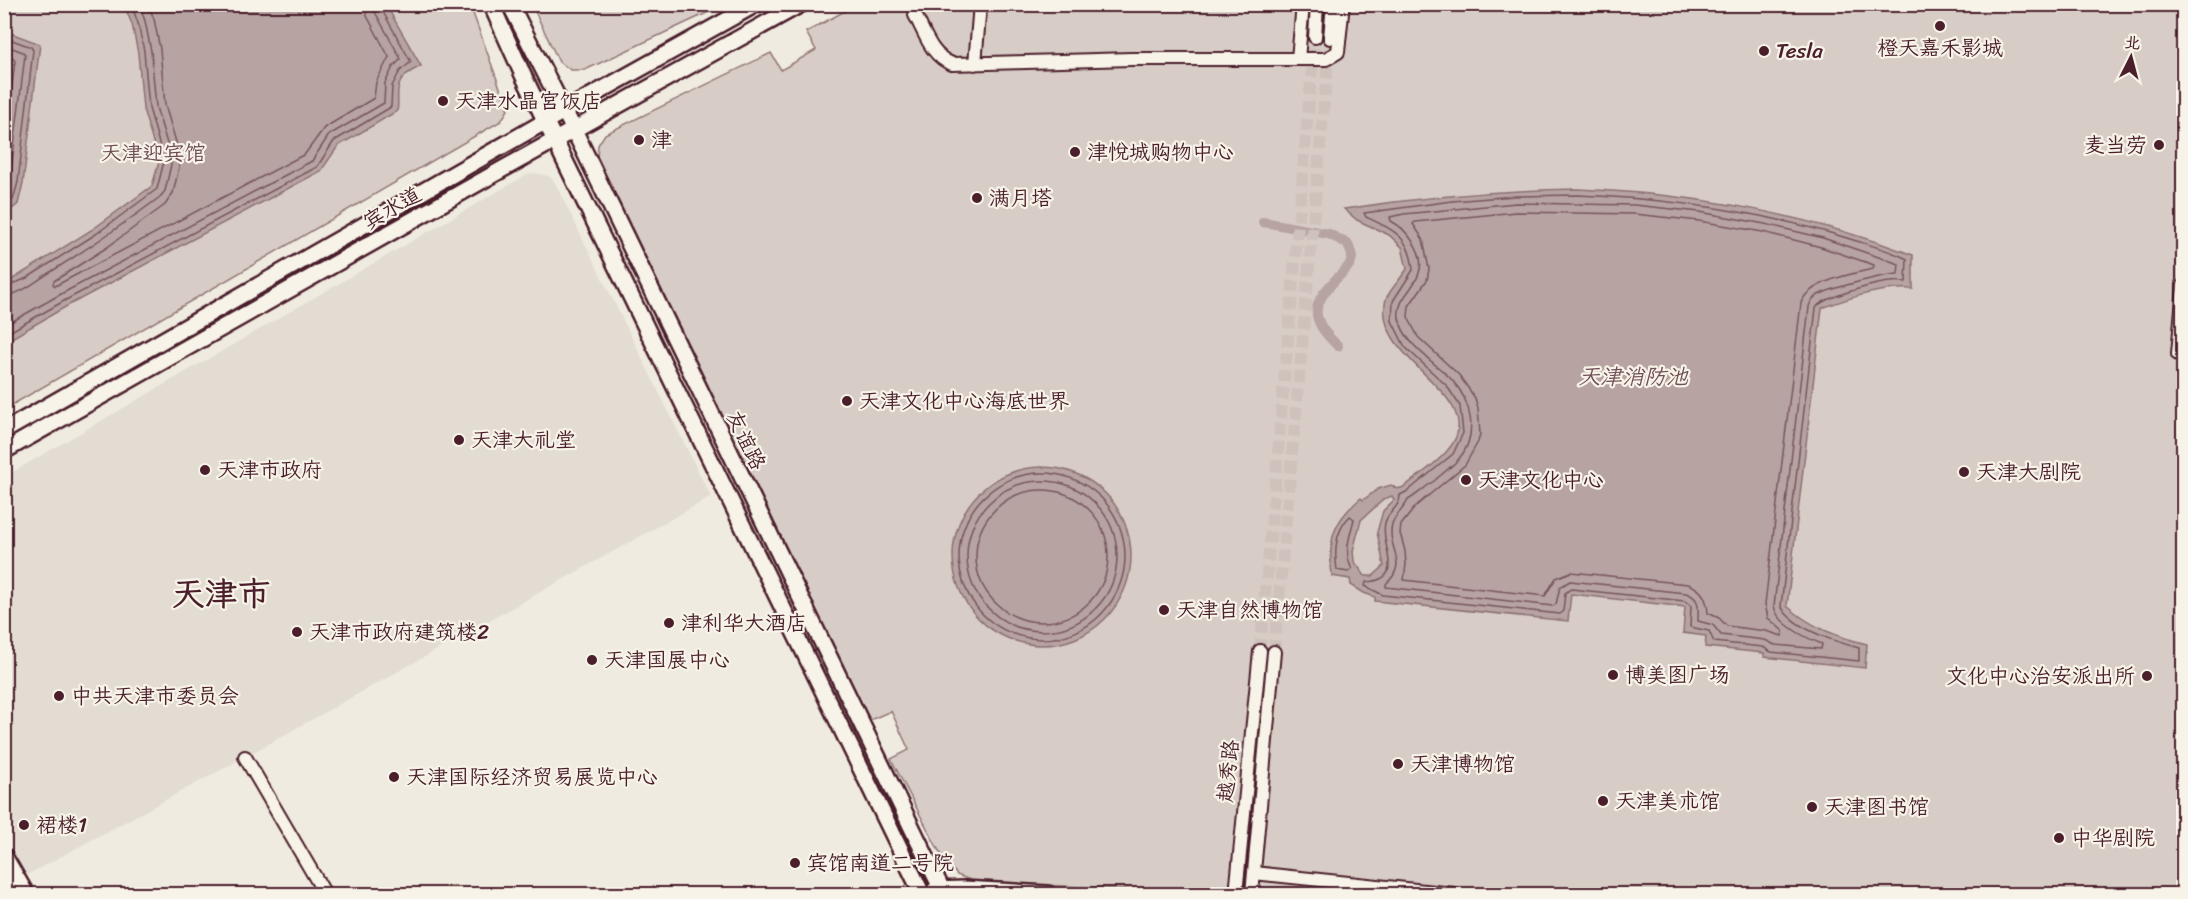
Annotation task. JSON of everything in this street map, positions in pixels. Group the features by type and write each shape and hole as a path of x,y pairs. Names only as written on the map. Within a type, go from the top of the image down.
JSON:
{"main road":[{"name":"友谊路","path":"491,4 921,894"},
{"name":"友谊路","path":"510,4 574,130 943,892"},
{"name":"宾水道","path":"4,431 546,121 756,4"},
{"name":"宾水道","path":"4,451 801,4"},
{"path":"4,856 13,894"},
{"path":"7,875 26,894"},
{"path":"921,894 943,892 1048,894"}],"street":[{"path":"978,61 980,4"},
{"path":"978,61 987,4"},
{"path":"1298,58 1303,4"},
{"path":"1315,37 1317,4"},
{"path":"1330,38 1333,4"},
{"path":"917,14 939,57 952,64 978,61 1131,58 1326,59 1338,52 1343,4"},
{"path":"2184,285 2178,354 2184,355"},
{"name":"越秀路","path":"1236,894 1260,651"},
{"name":"越秀路","path":"1252,894 1274,652"},
{"path":"245,757 325,894"},
{"path":"1254,873 1454,894"}],"shaded area":[{"name":"天津市政府","path":"528,174 549,176 554,181 711,497 252,753 27,875 5,835 4,477"}],"green space":[{"name":"天津迎宾馆","path":"5,5 470,5 508,110 501,121 5,409"},
{"path":"532,5 724,5 585,70 571,70 559,62"},
{"name":"天津文化中心","path":"856,5 2183,5 2183,894 1206,894 973,881 957,875 939,851 891,759 909,750 891,711 870,720 821,631 597,158 598,145 605,134 771,53 781,70 816,50 806,32"}],"water":[{"path":"124,5 386,5 421,66 400,82 397,111 338,146 321,171 67,306 5,342 5,284 93,229 152,186 159,162 143,109 138,53 132,24"},
{"path":"5,31 40,44 23,183 18,204 5,215"},
{"name":"天津消防池","path":"1578,189 1665,196 1748,208 1830,228 1913,255 1913,289 1878,291 1822,308 1787,606 1805,620 1825,630 1867,644 1865,668 1764,657 1764,653 1705,647 1706,636 1683,633 1685,607 1571,594 1568,621 1375,601 1375,597 1351,585 1350,579 1332,576 1331,552 1334,532 1351,507 1361,498 1363,500 1378,489 1391,485 1397,489 1404,487 1432,466 1447,451 1458,432 1456,413 1445,396 1395,341 1386,321 1386,299 1407,269 1402,247 1389,235 1357,220 1344,209 1461,195","holes":["1392,496 1394,500 1383,511 1377,532 1384,566 1373,576 1365,576 1354,561 1353,551 1361,520 1384,499"]},
{"path":"1042,467 1076,474 1105,493 1124,522 1131,556 1124,590 1105,619 1076,638 1042,645 1008,638 979,619 960,590 953,556 960,522 979,493 1008,474"}],"waterway":[{"path":"1263,222 1329,234 1348,244 1352,256 1350,263 1323,295 1318,303 1317,311 1322,327 1338,346"}],"tunnel":[{"path":"1260,651 1315,37"},
{"path":"1274,652 1330,38"}],"place":[{"name":"橙天嘉禾影城","path":"1940,26"},
{"name":"Tesla","path":"1764,51"},
{"name":"天津水晶宫饭店","path":"443,101"},
{"name":"津","path":"639,140"},
{"name":"麦当劳","path":"2159,145"},
{"name":"津悦城购物中心","path":"1075,152"},
{"name":"满月塔","path":"977,198"},
{"name":"天津文化中心海底世界","path":"847,401"},
{"name":"天津大礼堂","path":"459,440"},
{"name":"天津市政府","path":"205,470"},
{"name":"天津大剧院","path":"1964,472"},
{"name":"天津文化中心","path":"1466,480"},
{"name":"天津自然博物馆","path":"1164,610"},
{"name":"津利华大酒店","path":"669,623"},
{"name":"天津市政府建筑楼2","path":"297,632"},
{"name":"天津国展中心","path":"592,660"},
{"name":"博美图广场","path":"1613,675"},
{"name":"文化中心治安派出所","path":"2147,676"},
{"name":"中共天津市委员会","path":"59,696"},
{"name":"天津博物馆","path":"1398,764"},
{"name":"天津国际经济贸易展览中心","path":"394,777"},
{"name":"天津美术馆","path":"1603,801"},
{"name":"天津图书馆","path":"1812,807"},
{"name":"裙楼1","path":"24,825"},
{"name":"中华剧院","path":"2059,838"},
{"name":"宾馆南道二号院","path":"795,863"}],"district":[{"name":"天津市","path":"221,594"}]}
